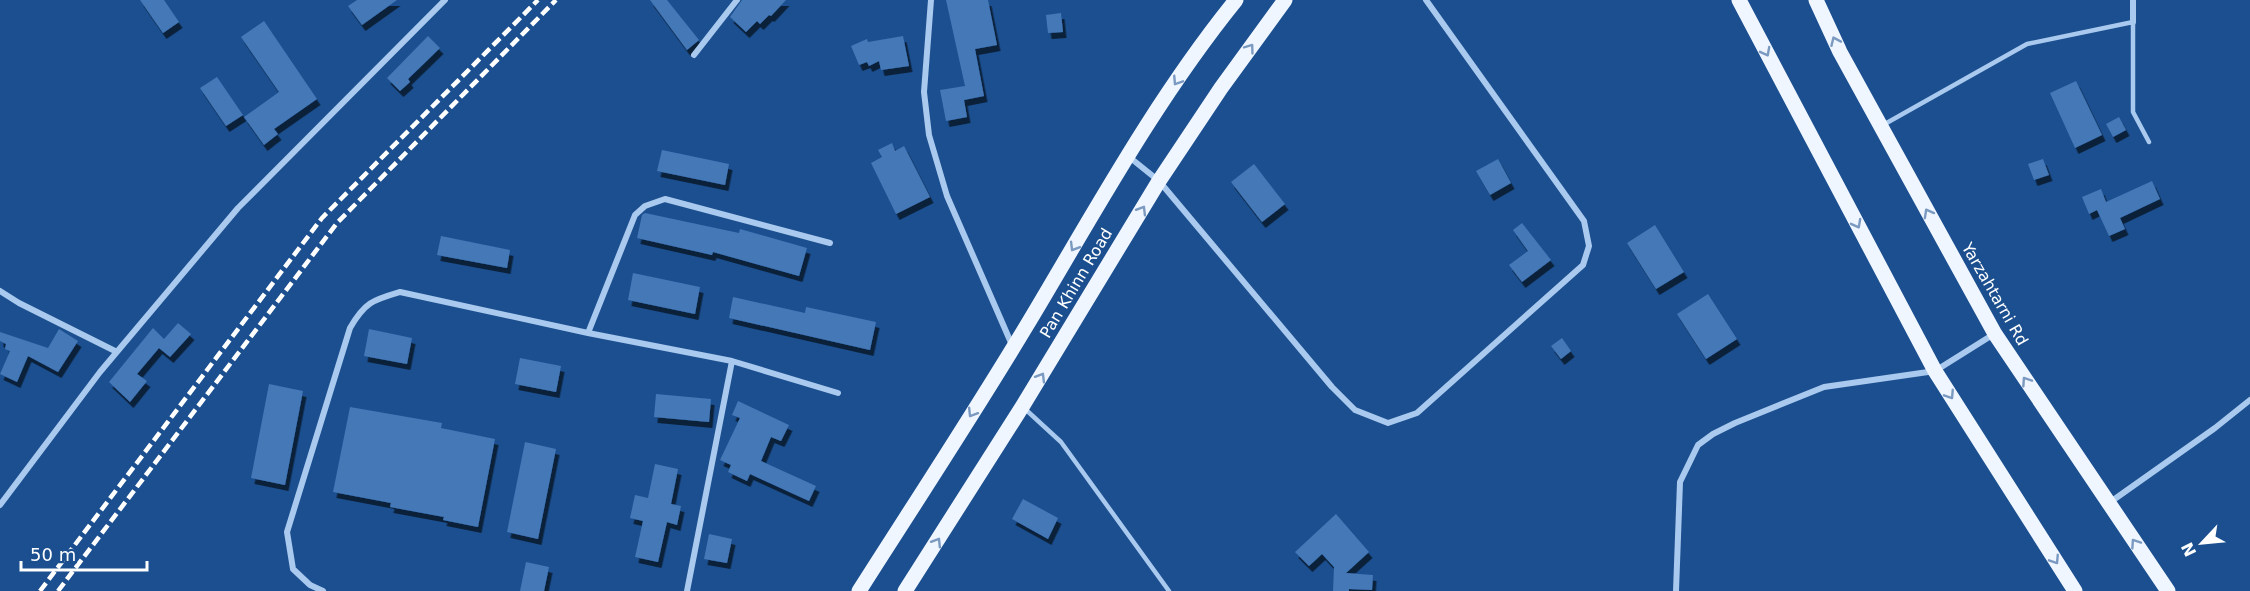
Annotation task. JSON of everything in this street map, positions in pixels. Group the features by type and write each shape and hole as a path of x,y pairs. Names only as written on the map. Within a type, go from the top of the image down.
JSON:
{"main road":[{"name":"Pan Khinn Road","path":"859,591 1013,348 1128,156 1200,45 1236,0"},
{"name":"Pan Khinn Road","path":"905,591 1160,181 1221,88 1285,0"},
{"path":"1739,0 1935,371 2075,591"},
{"name":"Yarzahtarni Rd","path":"1816,0 1840,52 1995,334 2168,591"}],"street":[{"path":"0,505 117,351 238,208 445,0"},
{"path":"693,55 737,0"},
{"path":"931,0 924,92 929,135 947,196 1013,348"},
{"path":"1128,156 1160,181 1332,387 1355,410 1388,423 1418,413 1583,265 1589,246 1584,221 1425,0"},
{"path":"2133,0 2133,22"},
{"path":"588,333 635,215 645,206 665,198 830,243"},
{"path":"0,291 19,303 117,351"},
{"path":"323,591 310,585 293,569 287,532 350,328 361,310 376,299 400,292 588,333 732,361 837,393"},
{"path":"1676,591 1680,482 1698,446 1713,434 1735,423 1824,387 1935,371 1995,334"},
{"path":"687,591 732,361"},
{"path":"2109,503 2215,428 2250,400"}],"lane":[{"path":"1881,126 2027,44 2133,22 2133,112 2149,142"},
{"path":"1022,406 1061,442 1169,591"}],"building":[{"path":"140,0 164,0 179,22 163,33"},
{"path":"357,0 397,0 362,25 348,6"},
{"path":"650,0 667,0 699,40 687,50"},
{"path":"742,0 786,0 771,16 769,15 760,24 757,21 746,32 730,17"},
{"path":"946,0 988,0 997,45 975,49 984,96 964,100 967,117 946,121 940,90 965,86"},
{"path":"1061,13 1063,32 1048,33 1046,15"},
{"path":"264,21 317,99 274,129 278,134 264,145 244,117 279,92 241,37"},
{"path":"428,36 440,48 408,79 410,82 400,91 387,78"},
{"path":"903,36 909,66 881,70 879,61 869,66 867,62 859,65 851,46 867,39 868,42"},
{"path":"217,77 243,115 226,126 200,88"},
{"path":"2076,81 2102,135 2075,148 2050,93"},
{"path":"2119,117 2126,130 2113,137 2106,124"},
{"path":"892,143 895,151 904,146 930,197 896,214 871,163 882,157 878,150"},
{"path":"662,150 729,164 725,185 657,171"},
{"path":"1498,159 1511,183 1490,195 1476,171"},
{"path":"2043,159 2049,175 2034,180 2028,164"},
{"path":"1254,164 1285,204 1262,222 1231,182"},
{"path":"2152,181 2160,199 2120,218 2125,229 2109,236 2097,210 2089,214 2082,197 2101,189 2106,202"},
{"path":"645,213 739,233 740,229 807,248 799,276 713,252 712,255 637,238 642,215"},
{"path":"1522,223 1551,260 1522,282 1509,265 1528,251 1513,230"},
{"path":"1655,225 1684,272 1656,289 1627,243"},
{"path":"441,236 510,250 507,268 437,255"},
{"path":"633,273 700,287 695,314 628,300"},
{"path":"1708,294 1737,339 1706,359 1677,314"},
{"path":"733,297 805,313 806,307 876,322 870,350 729,318"},
{"path":"178,323 191,334 170,357 159,348 137,374 147,381 130,402 109,382 153,328 164,339"},
{"path":"59,329 78,341 58,372 28,356 17,382 0,374 10,351 5,349 6,344 0,341 0,332 48,348"},
{"path":"369,329 412,338 407,364 364,356"},
{"path":"1562,338 1571,351 1561,359 1551,346"},
{"path":"520,358 561,366 556,392 515,384"},
{"path":"269,384 303,391 285,485 251,478"},
{"path":"656,394 711,399 709,422 654,417"},
{"path":"738,401 789,425 781,441 771,437 761,461 816,486 809,501 750,474 747,481 728,472 731,465 720,460 740,418 732,415"},
{"path":"350,407 442,423 441,428 495,439 478,527 443,520 444,517 390,507 391,503 333,492"},
{"path":"525,442 556,449 538,539 507,532"},
{"path":"655,464 678,469 671,504 681,506 677,525 667,522 658,562 635,557 643,521 630,518 635,495 648,498"},
{"path":"1023,499 1058,518 1048,539 1012,519"},
{"path":"1336,514 1369,552 1346,573 1373,575 1372,590 1333,591 1334,567 1322,554 1309,566 1295,552"},
{"path":"709,534 732,539 727,563 704,559"},
{"path":"526,562 549,567 544,591 520,591"}],"railway":[{"path":"40,591 322,218 538,0"},
{"path":"58,591 337,223 556,0"}]}
